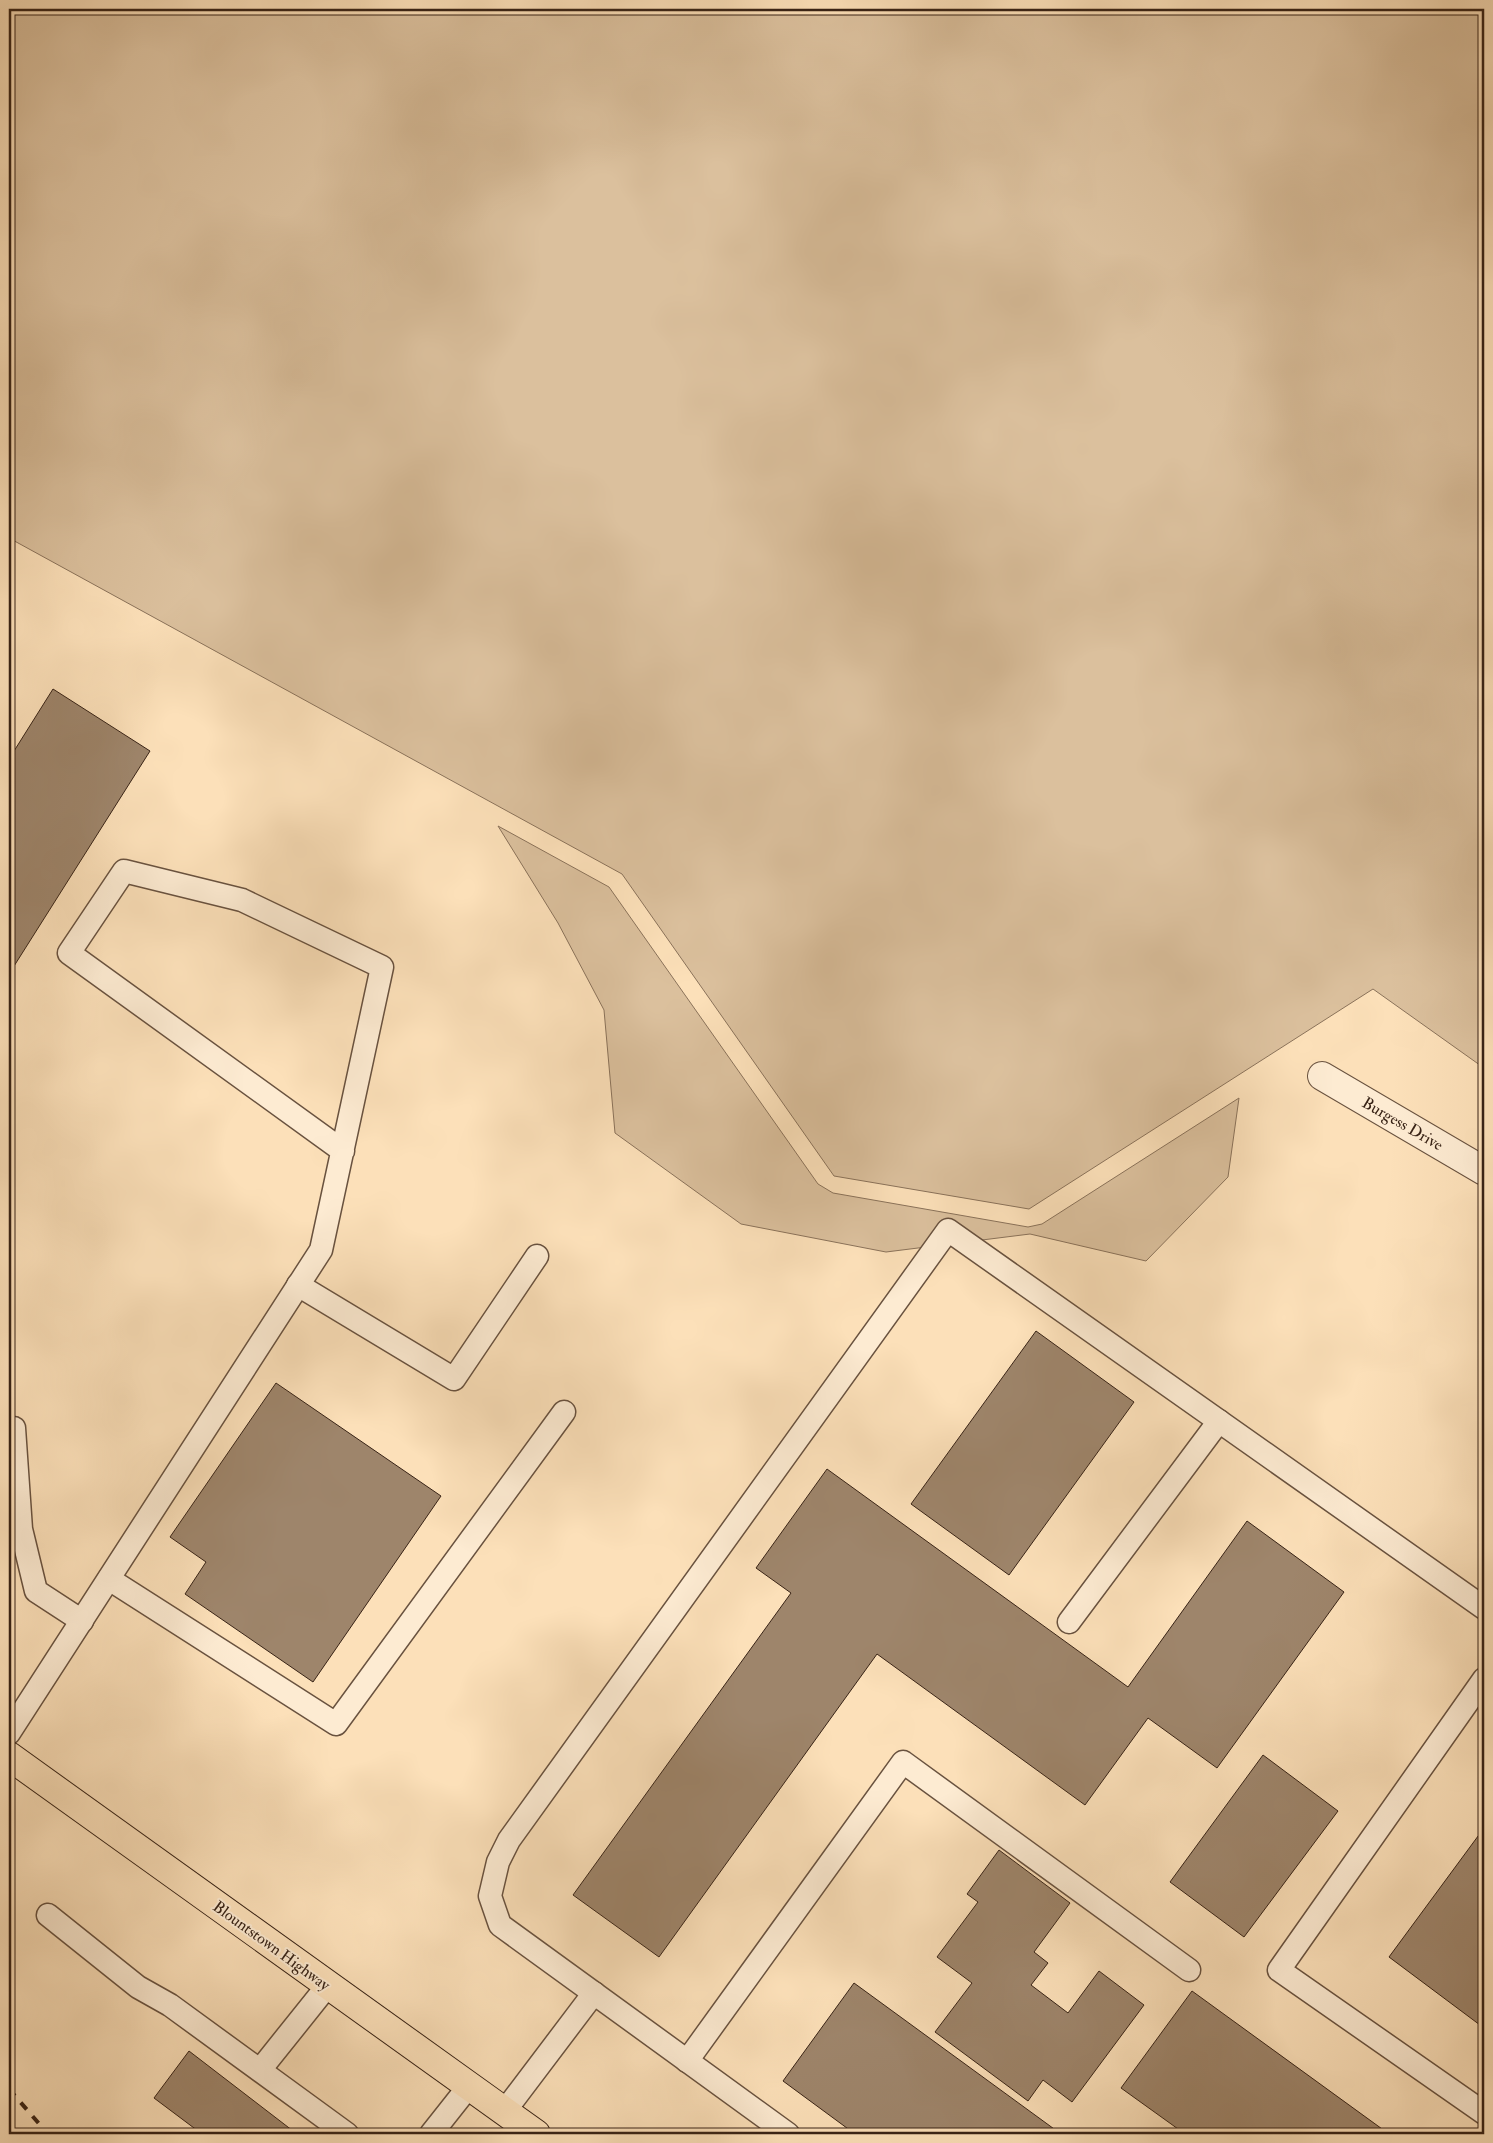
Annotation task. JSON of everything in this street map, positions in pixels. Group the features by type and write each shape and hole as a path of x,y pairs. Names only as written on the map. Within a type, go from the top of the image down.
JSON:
{"main road":[{"name":"Blountstown Highway","path":"9,1756 536,2134"}],"street":[{"name":"Burgess Drive","path":"1322,1076 1484,1171"}],"lane":[{"path":"9,1733 321,1250 343,1150 382,967 242,900 124,871 69,953 343,1150"},
{"path":"788,2134 500,1925 490,1896 498,1862 515,1832 948,1230 1484,1608"},
{"path":"298,1285 454,1379 537,1256"},
{"path":"109,1579 336,1724 564,1412"},
{"path":"1069,1622 1219,1421"},
{"path":"14,1428 21,1528 36,1591 82,1621"},
{"path":"1484,1679 1279,1970 1484,2113"},
{"path":"687,2061 903,1762 1189,1970"},
{"path":"48,1915 138,1987 170,2005 347,2134"},
{"path":"260,2070 328,1985"},
{"path":"504,2112 594,1993"},
{"path":"431,2134 469,2086"}],"shaded area":[{"path":"9,9 1484,9 1484,1068 1373,989 1029,1209 834,1176 622,874 9,538"},
{"path":"498,826 609,887 818,1184 833,1193 1028,1227 1042,1224 1239,1098 1228,1177 1146,1261 1030,1234 886,1252 741,1224 615,1133 604,1010 558,923"}],"building":[{"path":"53,689 150,751 9,974 9,759"},
{"path":"1036,1331 1134,1402 1009,1575 911,1504"},
{"path":"276,1383 441,1496 313,1682 185,1594 206,1562 170,1537"},
{"path":"827,1469 1128,1687 1247,1521 1344,1592 1217,1768 1148,1718 1085,1805 877,1654 659,1957 573,1895 791,1593 756,1568"},
{"path":"1263,1755 1338,1811 1244,1937 1170,1882"},
{"path":"1484,1828 1484,2028 1389,1957"},
{"path":"999,1850 1070,1903 1034,1952 1048,1963 1031,1985 1068,2013 1099,1971 1144,2005 1072,2102 1043,2080 1028,2101 935,2032 972,1983 937,1957 978,1902 967,1894"},
{"path":"854,1983 1061,2134 855,2134 783,2081"},
{"path":"1192,1991 1389,2134 1185,2134 1121,2088"},
{"path":"189,2051 297,2134 202,2134 154,2098"}],"railway":[{"path":"9,2089 48,2134"}]}
